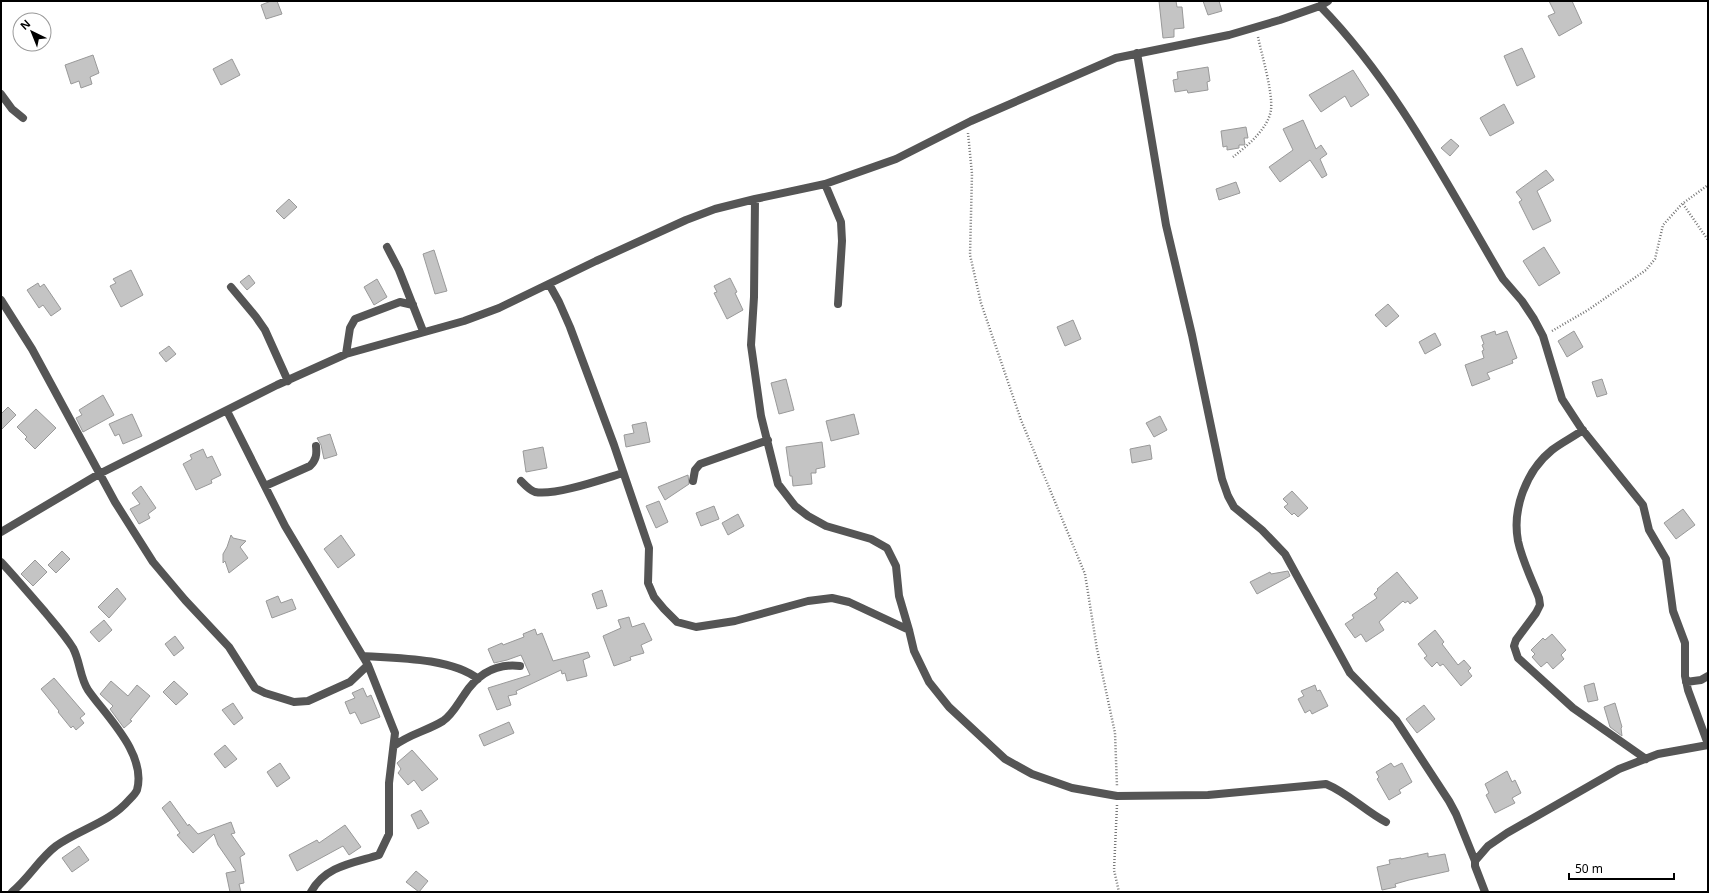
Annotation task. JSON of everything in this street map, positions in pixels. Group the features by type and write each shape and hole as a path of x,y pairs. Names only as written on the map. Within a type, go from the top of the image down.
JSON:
{"street":[{"path":"1,532 100,474 227,412 288,380 346,354 423,331 464,321 499,308 686,220 715,209 755,198 825,184 896,159 966,123 1116,58 1137,52 1229,35 1320,6 1328,1"},
{"path":"1320,6 1374,69 1383,82 1450,188 1503,279 1522,301 1534,319 1542,336 1559,393 1583,430 1642,505 1650,530 1666,559 1673,611 1685,643 1686,682 1708,745 1658,754 1620,769 1507,833 1488,846 1475,861"},
{"path":"1137,52 1166,225 1192,335 1222,479 1228,496 1234,507 1262,530 1285,554 1350,673 1396,720 1449,801 1456,814 1475,861 1475,866 1485,892"},
{"path":"1,94 12,109 23,118"},
{"path":"825,184 836,206 841,222 842,241 839,259 838,304"},
{"path":"755,198 754,297 751,345 762,416 778,484 795,506 808,516 826,526 871,539 887,548 896,566 898,596 914,651 935,691 948,707 1005,759 1032,774 1072,788 1117,796 1208,795 1326,784 1336,788 1367,811 1386,822"},
{"path":"387,248 399,270 423,331"},
{"path":"549,284 570,327 614,445 649,548 648,583 654,597 664,610 677,622 696,627 735,621 808,600 832,598 849,602 909,630"},
{"path":"231,287 265,330 288,380"},
{"path":"1,300 32,349 100,474 153,562 229,647 255,688 264,693 294,702 308,701 350,682 368,665"},
{"path":"346,354 350,328 355,319 400,302 413,305"},
{"path":"227,412 285,526 368,665 395,733 390,783 388,834 379,855 335,868 317,881 311,892"},
{"path":"1583,430 1552,450 1537,466 1527,483 1519,503 1516,524 1518,542 1540,604 1536,614 1516,640 1514,646 1518,658 1573,708 1646,759"},
{"path":"693,481 695,470 700,464 768,440"},
{"path":"265,486 310,466 315,461 317,454 316,446"},
{"path":"521,480 527,487 535,492 546,492 566,490 623,473"},
{"path":"1,562 58,628 73,648 87,689 120,731 133,754 137,774 137,791 120,810 99,824 56,846 42,858 22,884 12,892"},
{"path":"363,656 402,658 454,666 466,670 478,679"},
{"path":"394,746 404,738 443,721 451,714 464,694 489,670 511,665 520,666"},
{"path":"1686,682 1701,680 1708,676"}],"path":[{"path":"1233,157 1248,145 1262,127 1271,110 1270,93 1256,27"},
{"path":"966,123 970,142 972,174 970,255 981,303 1021,420 1085,574 1097,649 1115,733 1117,796 1114,870 1119,892"},
{"path":"1542,336 1588,310 1646,270 1655,259 1663,225 1682,204 1708,185"},
{"path":"1682,204 1708,240"}],"building":[{"path":"271,1 277,1 282,14 266,19 261,5"},
{"path":"1159,1 1176,1 1177,7 1182,7 1184,28 1174,29 1174,37 1163,38"},
{"path":"1203,1 1219,1 1222,11 1208,15"},
{"path":"1549,1 1572,1 1582,23 1559,36 1548,16 1555,13"},
{"path":"1522,48 1535,77 1517,86 1504,56"},
{"path":"93,55 99,73 90,77 92,84 81,88 79,81 71,84 65,65"},
{"path":"232,59 240,75 221,85 213,69"},
{"path":"1208,67 1210,81 1207,82 1208,90 1188,93 1187,90 1175,92 1173,80 1178,79 1177,72"},
{"path":"1353,70 1369,95 1351,107 1345,96 1321,112 1309,95"},
{"path":"1504,104 1514,123 1490,136 1480,118"},
{"path":"1303,120 1316,149 1321,145 1327,154 1320,159 1327,175 1322,178 1310,160 1280,182 1269,167 1293,150 1283,129"},
{"path":"1246,127 1248,138 1244,138 1245,145 1239,145 1239,148 1227,150 1227,146 1223,147 1221,131"},
{"path":"1451,139 1459,146 1450,156 1441,148"},
{"path":"1546,170 1554,180 1537,191 1551,221 1533,230 1519,202 1522,200 1516,192"},
{"path":"1236,182 1240,193 1219,200 1216,189"},
{"path":"289,199 297,207 284,219 276,211"},
{"path":"1544,247 1560,273 1539,286 1523,261"},
{"path":"434,250 447,291 435,294 423,254"},
{"path":"131,270 143,295 121,307 110,286 116,283 113,279"},
{"path":"249,275 255,283 247,290 240,282"},
{"path":"730,278 737,292 735,293 743,310 727,319 714,293 717,292 714,286"},
{"path":"377,279 387,297 374,305 364,287"},
{"path":"38,283 40,287 44,284 61,309 51,316 43,305 39,308 27,290"},
{"path":"1388,304 1399,316 1386,327 1375,315"},
{"path":"1073,320 1081,339 1065,346 1057,327"},
{"path":"1495,331 1496,335 1507,331 1517,358 1512,360 1513,363 1487,373 1490,379 1472,386 1465,365 1484,358 1482,351 1484,350 1482,345 1484,344 1481,336"},
{"path":"1574,331 1583,347 1567,357 1558,341"},
{"path":"1435,333 1441,345 1425,354 1419,342"},
{"path":"169,346 176,354 166,362 159,353"},
{"path":"786,379 794,410 779,414 771,383"},
{"path":"1602,379 1607,394 1597,397 1592,382"},
{"path":"103,395 114,415 83,432 76,418 82,415 79,410"},
{"path":"8,407 16,415 1,430 1,414"},
{"path":"36,409 56,428 35,449 25,439 27,437 17,427"},
{"path":"132,414 142,436 123,444 119,434 115,436 109,424"},
{"path":"854,414 859,434 831,441 826,421"},
{"path":"1160,416 1167,430 1154,437 1146,423"},
{"path":"646,422 650,442 626,447 624,435 634,433 632,425"},
{"path":"330,434 337,455 324,459 321,445 317,438"},
{"path":"822,442 825,467 816,469 816,473 811,473 812,484 793,486 786,447"},
{"path":"1150,445 1152,459 1132,463 1130,449"},
{"path":"543,447 547,468 526,472 523,451"},
{"path":"203,449 207,458 212,456 221,475 211,480 212,483 196,490 183,464 192,459 190,455"},
{"path":"688,475 689,484 665,500 658,487"},
{"path":"141,486 156,508 148,514 150,518 139,524 130,509 140,504 132,493"},
{"path":"1292,491 1308,508 1298,517 1294,513 1292,515 1284,507 1288,504 1283,499"},
{"path":"659,501 668,522 656,528 646,506"},
{"path":"714,506 719,519 701,526 696,513"},
{"path":"1683,509 1695,525 1676,539 1664,523"},
{"path":"738,514 744,526 728,535 722,523"},
{"path":"231,535 233,538 246,541 240,547 248,558 229,573 225,561 223,563 223,554"},
{"path":"341,535 355,555 338,568 324,549"},
{"path":"62,551 70,559 56,573 48,565"},
{"path":"35,560 47,572 33,586 21,574"},
{"path":"1288,571 1290,576 1257,594 1250,582 1270,572 1271,574"},
{"path":"1397,572 1418,598 1410,604 1408,601 1405,603 1403,601 1379,622 1384,630 1366,642 1361,634 1355,638 1345,624 1354,618 1352,615 1377,598 1374,594 1378,590 1377,589"},
{"path":"117,588 126,599 109,618 98,607"},
{"path":"602,590 607,606 597,609 592,594"},
{"path":"278,596 281,603 292,599 296,609 272,618 266,601"},
{"path":"629,617 632,627 644,623 652,640 641,645 644,653 630,657 631,660 614,666 603,636 621,628 618,620"},
{"path":"104,620 112,630 99,642 90,632"},
{"path":"535,629 537,635 542,633 553,661 588,652 590,657 583,660 587,676 567,681 565,673 562,674 561,670 516,691 517,694 508,696 511,705 497,710 488,688 530,675 521,655 494,663 488,649 502,643 503,645 524,637 523,634"},
{"path":"1435,630 1444,642 1442,644 1458,665 1464,660 1471,668 1468,671 1472,676 1461,686 1443,664 1440,666 1437,662 1432,667 1424,658 1427,656 1418,644"},
{"path":"1552,634 1566,650 1561,655 1564,659 1553,669 1547,662 1541,667 1532,657 1535,654 1531,650 1543,638 1545,640"},
{"path":"175,636 184,648 174,656 165,644"},
{"path":"54,678 85,714 80,718 84,723 76,730 73,726 71,728 41,689"},
{"path":"111,681 128,696 137,685 150,696 130,720 132,721 124,728 110,709 113,706 100,694"},
{"path":"174,681 188,694 176,705 163,692"},
{"path":"1594,683 1598,700 1588,702 1584,686"},
{"path":"1315,685 1317,691 1320,690 1328,706 1312,714 1310,710 1305,713 1298,699 1304,696 1301,691"},
{"path":"363,688 367,697 371,695 380,717 361,724 355,712 350,714 345,702 355,698 352,693"},
{"path":"233,703 243,718 234,725 222,710"},
{"path":"1615,703 1622,727 1622,736 1610,727 1604,707"},
{"path":"1424,705 1435,719 1417,733 1406,719"},
{"path":"509,722 514,733 484,746 479,735"},
{"path":"225,745 237,759 225,768 214,754"},
{"path":"412,750 438,779 422,791 414,780 408,785 398,773 401,769 397,763"},
{"path":"280,763 290,778 277,787 267,772"},
{"path":"1391,763 1394,767 1402,763 1412,782 1399,790 1401,793 1389,800 1377,779 1379,777 1376,772"},
{"path":"1507,771 1512,782 1515,780 1521,793 1512,798 1515,803 1495,813 1486,795 1489,793 1485,784"},
{"path":"170,801 188,826 189,824 198,834 231,822 235,833 231,834 245,854 240,857 244,883 239,884 241,892 230,892 226,873 236,871 218,845 214,834 193,853 177,835 180,833 162,808"},
{"path":"421,810 429,823 418,829 411,815"},
{"path":"345,825 361,847 349,855 343,846 297,871 289,855 317,840 319,843"},
{"path":"79,846 89,860 72,872 62,858"},
{"path":"1428,853 1428,857 1445,854 1449,871 1409,880 1395,884 1396,887 1382,890 1377,867 1390,864 1389,860"},
{"path":"416,871 428,881 419,892 406,882"}]}
